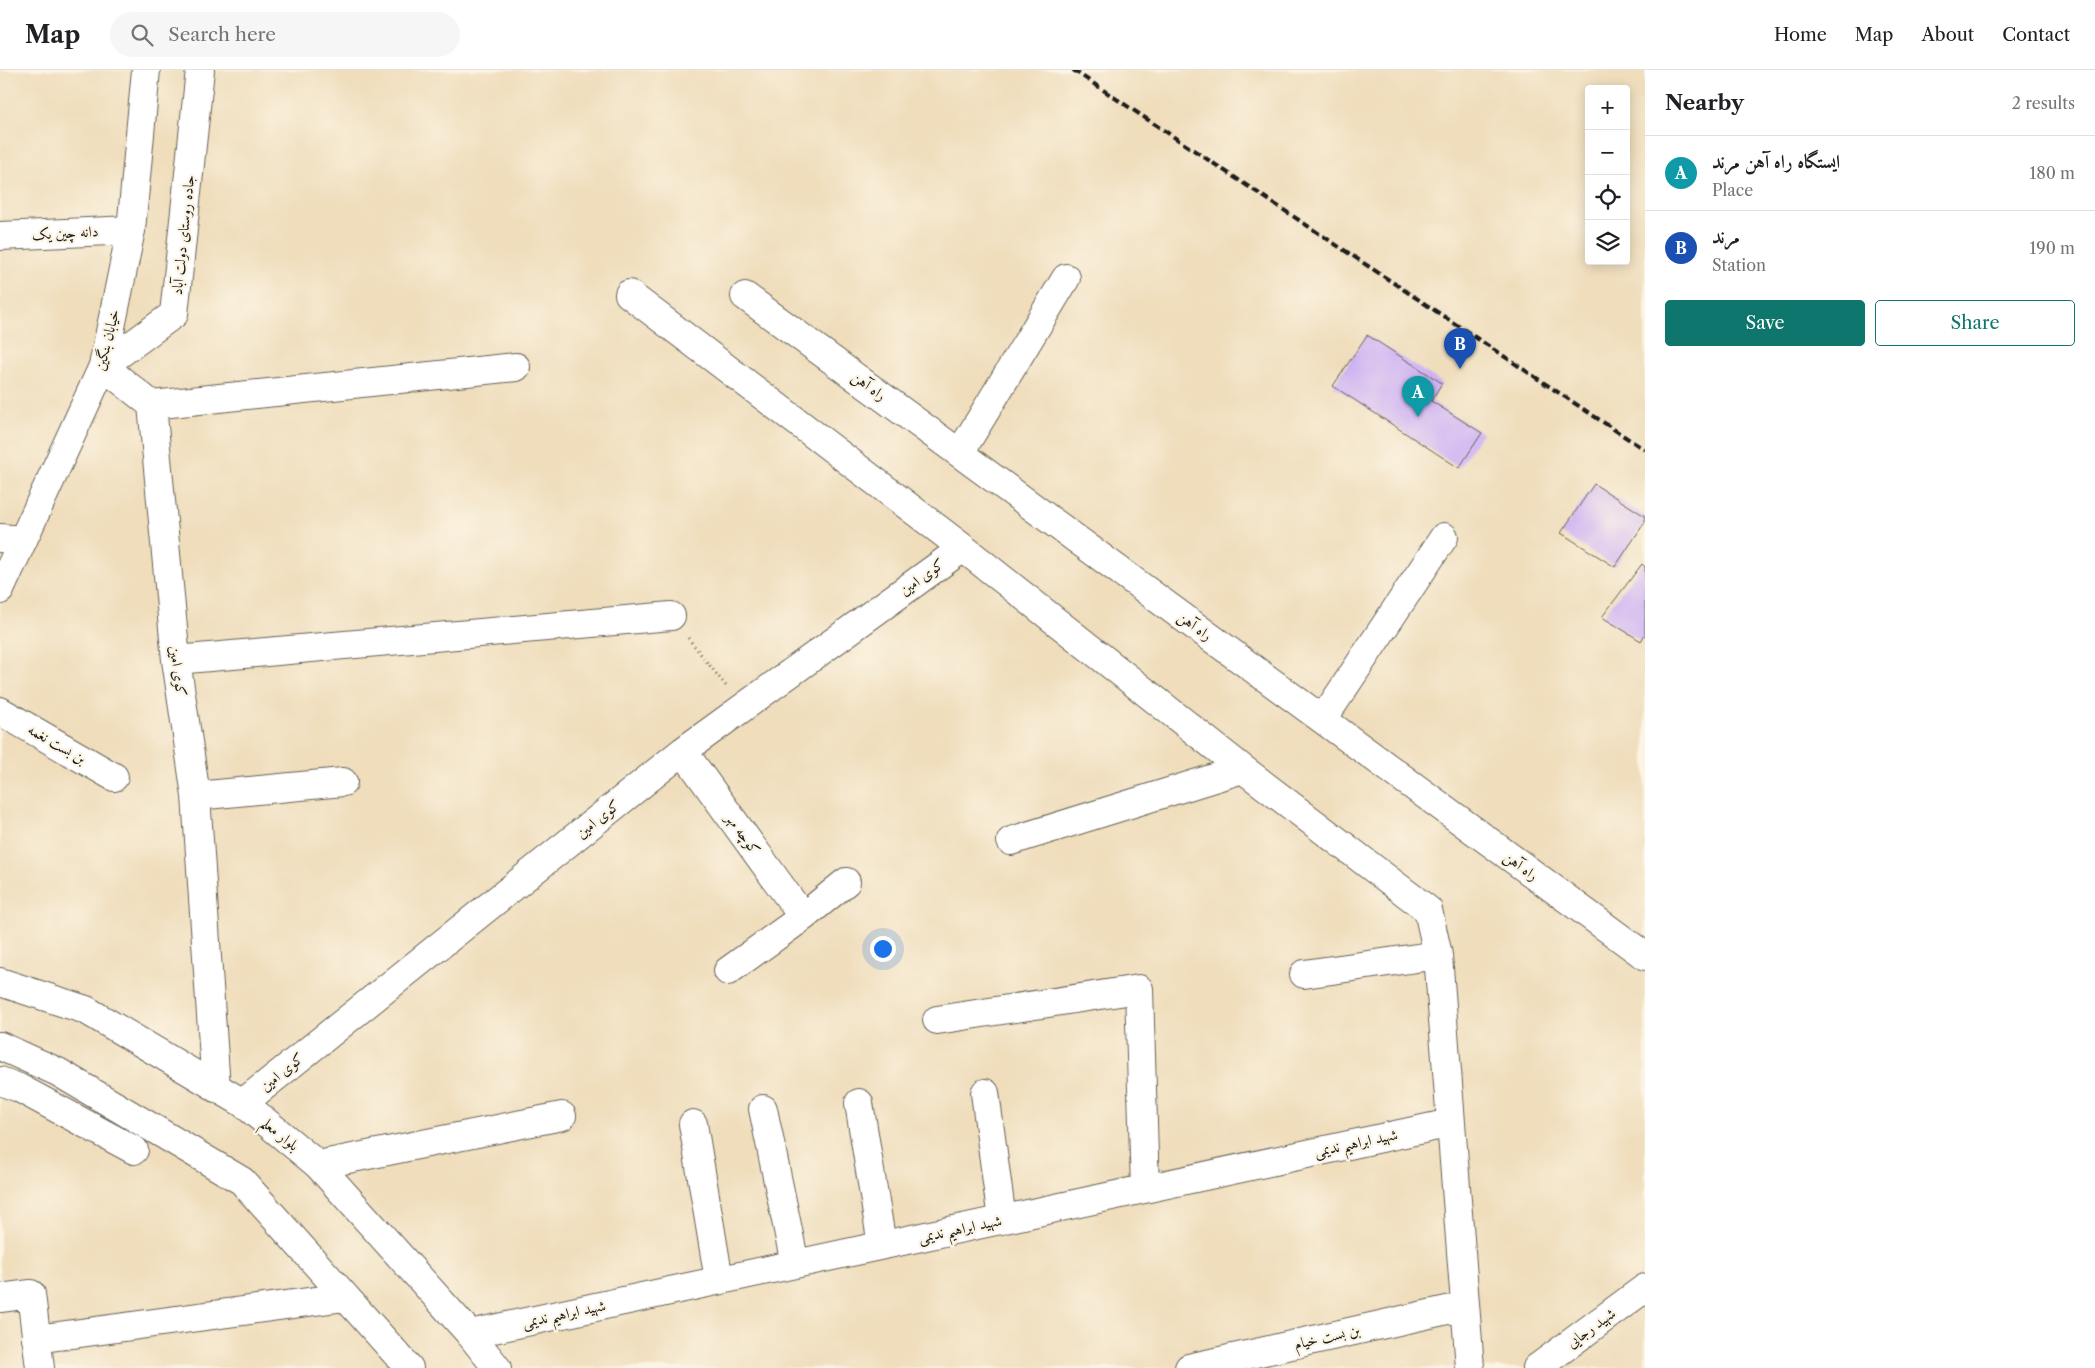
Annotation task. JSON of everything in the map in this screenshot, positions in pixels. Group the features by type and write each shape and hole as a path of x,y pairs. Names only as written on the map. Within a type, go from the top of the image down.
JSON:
{"street":[{"name":"خیابان بنگین","path":"0,590 11,539 103,366 131,230 146,70"},
{"name":"جاده روستای دولت آباد","path":"103,366 174,314 200,70"},
{"name":"دانه چین یک","path":"0,236 131,230"},
{"path":"960,453 1066,278"},
{"path":"629,294 963,548 1244,769 1428,910 1438,956 1470,1368"},
{"name":"راه آهن","path":"745,296 1645,956"},
{"path":"103,366 152,405 516,367"},
{"name":"کوی امین","path":"152,405 176,660 196,796 216,1088"},
{"path":"1323,720 1444,537"},
{"name":"کوی امین","path":"243,1104 683,751 963,548"},
{"path":"176,660 671,616"},
{"name":"بن بست نغمه","path":"0,711 114,777"},
{"name":"کوچه مهر","path":"683,751 803,917"},
{"path":"1010,841 1244,769"},
{"path":"196,796 343,782"},
{"path":"728,972 803,917 846,882"},
{"path":"1304,974 1438,956"},
{"name":"بلوار معلم","path":"0,982 86,1010 243,1104 318,1166 470,1334 498,1368"},
{"path":"937,1020 1139,989 1146,1189"},
{"path":"0,1046 58,1072 242,1181 409,1368"},
{"path":"0,1082 19,1088 134,1150"},
{"path":"985,1093 1002,1220"},
{"path":"858,1103 882,1245"},
{"path":"763,1109 795,1264"},
{"path":"318,1166 562,1116"},
{"name":"شهید ابراهیم ندیمی","path":"470,1334 1451,1123"},
{"path":"692,1124 720,1280"},
{"name":"شهید رجایی","path":"1537,1368 1645,1288"},
{"path":"0,1298 30,1294 40,1368"},
{"path":"36,1340 345,1297"},
{"name":"بن بست خیام","path":"1189,1368 1465,1306"}],"path":[{"path":"671,616 743,708"}],"building":[{"path":"1367,335 1442,383 1431,401 1482,433 1459,468 1333,386"},
{"path":"1594,484 1645,516 1645,522 1615,567 1561,533"},
{"path":"1642,564 1645,567 1645,634 1641,641 1602,617"}],"railway":[{"path":"1073,70 1645,450"}],"place":[{"name":"مرند","path":"1460,369"},
{"name":"ایستگاه راه آهن مرند","path":"1418,417"}]}
